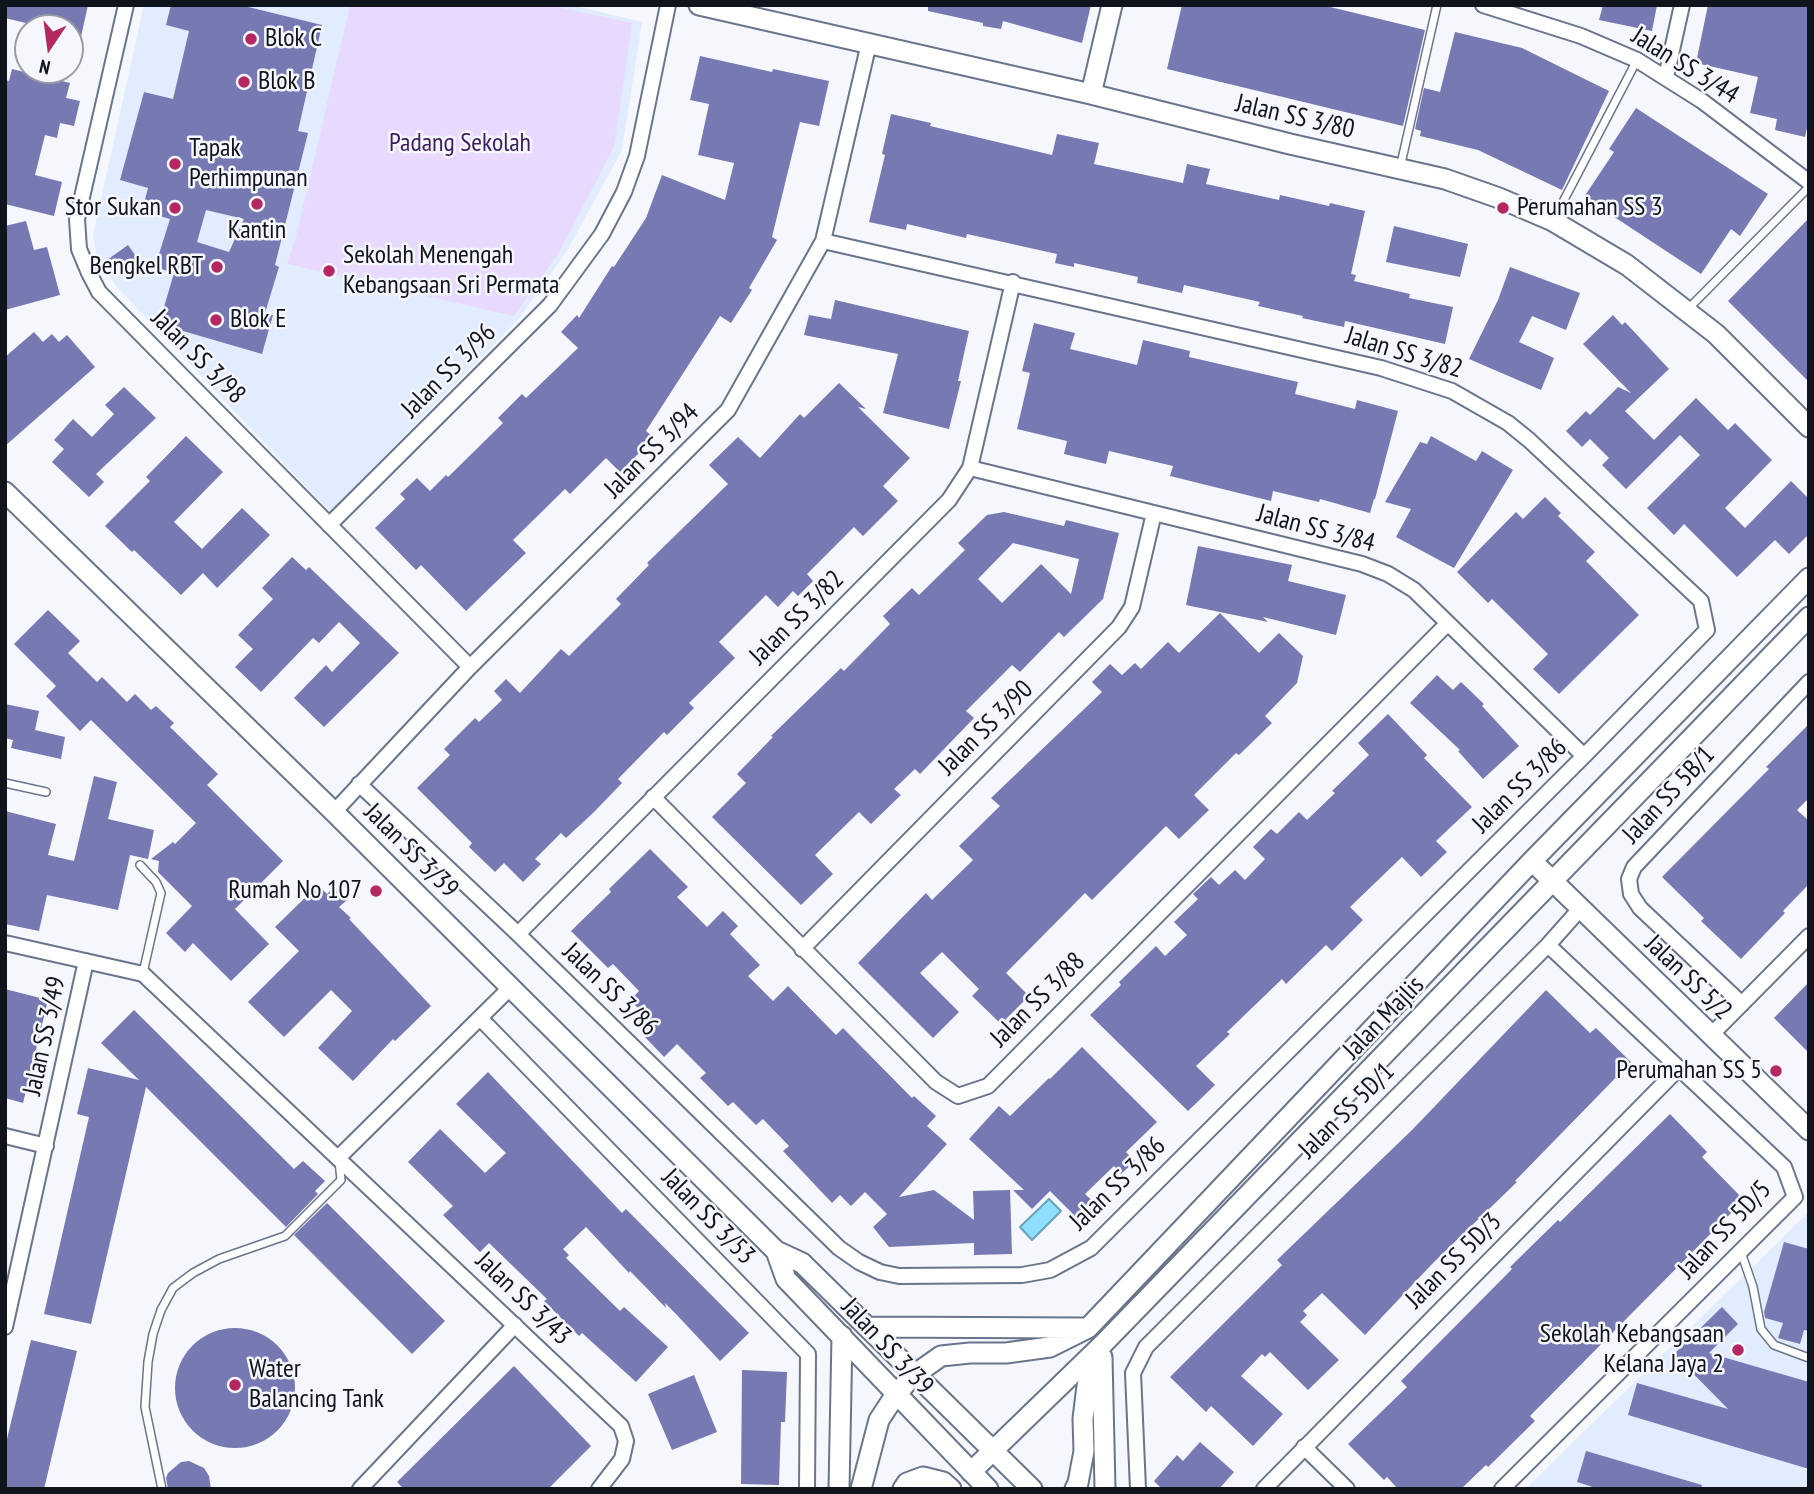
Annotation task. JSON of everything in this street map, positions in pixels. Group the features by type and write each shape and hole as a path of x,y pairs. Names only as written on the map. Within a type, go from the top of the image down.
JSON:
{"street":[{"name":"Jalan SS 3/98","path":"127,5 77,219 79,249 99,292 470,667"},
{"name":"Jalan SS 3/96","path":"329,525 550,305 602,234 624,192 637,156 668,5"},
{"name":"Jalan SS 3/80","path":"699,5 1091,94 1290,144 1445,179 1553,221 1627,265 1716,334 1809,428"},
{"path":"1091,94 1112,5"},
{"name":"Jalan SS 3/44","path":"1483,5 1506,8 1637,60 1702,101 1809,184"},
{"path":"1666,77 1682,5"},
{"name":"Jalan SS 3/94","path":"334,812 470,667 727,410 823,241 869,43"},
{"name":"Jalan SS 3/82","path":"823,241 1013,282 1381,368 1452,391 1508,423 1529,440 1701,601 1704,611"},
{"name":"Jalan SS 3/82","path":"518,934 949,500 971,468 1013,282"},
{"name":"Jalan SS 3/84","path":"971,468 1362,564 1388,574 1414,590 1584,756"},
{"name":"Jalan SS 3/39","path":"5,492 334,812 776,1251 802,1263 1032,1489"},
{"name":"Jalan SS 3/90","path":"802,949 1119,627 1132,607 1154,513"},
{"name":"Jalan Majlis","path":"861,1489 879,1420 896,1394 914,1375 941,1356 1006,1353 1050,1347 1088,1328 1532,861 1809,578"},
{"name":"Jalan SS 3/86","path":"359,784 518,934 839,1248 880,1272 899,1276 1022,1275 1050,1270 1091,1248 1707,630 1704,611"},
{"name":"Jalan Majlis","path":"971,1472 1102,1345 1809,617"},
{"name":"Jalan SS 3/88","path":"653,797 936,1082 958,1096 988,1086 1447,624"},
{"name":"Jalan SS 5B/1","path":"1742,1004 1640,908 1631,894 1629,879 1634,867 1809,682"},
{"name":"Jalan SS 5/2","path":"1532,861 1710,1037 1809,1130"},
{"name":"Jalan SS 5D/1","path":"1138,1489 1133,1373 1146,1347 1548,945 1580,909"},
{"path":"1710,1037 1809,936"},
{"path":"5,943 143,974"},
{"name":"Jalan SS 5D/5","path":"1502,1489 1795,1198 1784,1167 1548,945"},
{"name":"Jalan SS 3/49","path":"5,1327 86,961"},
{"name":"Jalan SS 3/43","path":"143,974 621,1426 626,1441 622,1459 599,1489"},
{"path":"339,1157 511,987"},
{"name":"Jalan SS 3/53","path":"480,1018 808,1354 807,1489"},
{"name":"Jalan SS 5D/3","path":"1264,1489 1679,1068"},
{"path":"5,1136 46,1146"},
{"name":"Jalan SS 3/39","path":"776,1251 786,1279 988,1489"},
{"path":"367,1486 515,1325"},
{"path":"867,1327 1088,1328"},
{"path":"839,1489 842,1336"},
{"path":"1075,1489 1084,1451 1083,1419 1087,1386 1102,1345"},
{"path":"1102,1345 1105,1489"},
{"path":"1304,1447 1347,1489"},
{"path":"903,1489 907,1483 923,1477 943,1482 951,1489"}],"lane":[{"path":"1400,169 1437,5"},
{"path":"1553,221 1637,60"},
{"path":"1687,310 1809,184"},
{"path":"5,783 46,792"},
{"path":"140,865 156,882 161,893 143,974"},
{"path":"162,1489 145,1407 148,1362 161,1310 173,1288 193,1273 219,1259 285,1236 341,1180 339,1157"},
{"path":"1741,1252 1753,1287 1760,1329 1774,1345 1809,1358"}],"shaded area":[{"name":"Sekolah Menengah Kebangsaan Sri Permata","path":"144,5 571,5 642,22 622,150 567,251 518,320 330,512 115,285 97,257 93,235"},
{"name":"Sekolah Kebangsaan Kelana Jaya 2","path":"1809,1212 1809,1489 1525,1489"}],"green space":[{"name":"Padang Sekolah","path":"350,5 548,5 632,23 614,147 560,250 514,316 287,264 296,237"}],"water":[{"path":"1049,1199 1061,1211 1032,1240 1020,1227"}],"building":[{"path":"5,5 88,5 84,23 84,14 14,14 14,20 5,18"},
{"path":"171,5 240,5 322,25 298,131 308,133 275,265 279,267 265,313 273,315 262,354 159,324 174,273 155,267 170,219 142,211 148,188 120,180 144,92 173,99 189,31 166,25","holes":["206,210 244,219 229,252 197,242"]},
{"path":"928,5 1091,5 1082,43 1003,21 1001,29 983,26 983,23 928,11"},
{"path":"1182,5 1322,5 1425,30 1403,126 1167,69"},
{"path":"1603,5 1657,5 1652,31 1599,20"},
{"path":"1708,5 1809,5 1809,119 1805,137 1775,130 1777,119 1750,113 1758,77 1696,63"},
{"path":"1455,32 1522,48 1609,91 1562,190 1478,150 1420,136 1421,131 1415,129 1424,88 1440,92"},
{"path":"700,56 829,81 819,126 800,122 772,237 777,240 749,288 752,290 731,323 720,316 646,431 654,438 620,472 606,458 570,494 565,489 513,540 526,553 466,611 421,565 416,570 375,528 405,499 400,494 417,478 430,491 446,475 448,477 503,423 498,418 522,394 526,398 578,348 561,332 577,315 579,318 646,218 662,175 725,200 734,163 698,155 709,104 690,100"},
{"path":"12,69 14,84 70,84 66,98 80,101 74,126 60,123 57,138 45,135 35,175 62,182 54,216 5,204 5,80 9,81"},
{"path":"1636,108 1768,194 1740,236 1731,229 1701,274 1584,197 1614,152 1609,149"},
{"path":"891,114 1052,155 1057,134 1099,143 1094,164 1183,183 1187,164 1210,169 1206,184 1279,200 1280,195 1365,211 1351,274 1356,275 1354,281 1410,294 1409,298 1453,307 1445,344 1345,321 1344,327 1302,318 1303,316 1258,306 1260,302 1184,285 1182,293 1137,283 1138,277 1074,263 1074,267 1055,263 1057,254 967,234 966,238 907,224 906,230 869,222 885,155 882,154"},
{"path":"1809,218 1809,382 1728,301"},
{"path":"26,221 34,250 47,247 60,295 5,310 5,226"},
{"path":"1394,226 1468,244 1460,277 1386,262"},
{"path":"128,245 138,259 117,274 107,260"},
{"path":"1510,267 1580,293 1566,330 1532,316 1519,342 1554,358 1541,390 1469,359 1498,300"},
{"path":"835,300 969,331 958,381 961,381 949,429 883,413 898,354 804,335 809,315 831,319"},
{"path":"1613,315 1622,325 1625,322 1669,369 1625,411 1654,440 1696,398 1728,430 1735,423 1772,460 1725,508 1745,528 1791,481 1809,499 1809,534 1789,554 1775,540 1737,577 1684,524 1674,535 1647,508 1700,455 1680,435 1626,489 1602,465 1609,458 1590,439 1582,447 1566,431 1586,411 1590,415 1618,387 1631,393 1583,344"},
{"path":"1034,323 1075,333 1070,349 1137,365 1143,340 1190,351 1189,357 1298,382 1295,394 1355,409 1357,400 1398,411 1370,513 1320,499 1319,502 1273,491 1271,501 1170,476 1173,466 1109,451 1106,464 1064,454 1067,441 1017,429 1030,373 1022,371"},
{"path":"34,332 43,342 52,334 59,342 67,335 95,367 5,446 5,357"},
{"path":"839,383 866,409 858,407 910,458 883,486 898,501 863,536 854,527 807,574 813,581 798,596 793,591 778,607 766,595 719,642 735,658 689,703 694,708 667,735 664,732 618,779 622,783 593,813 566,838 561,833 535,859 541,864 523,882 504,863 495,872 469,847 472,843 417,788 450,755 444,749 475,718 479,722 502,700 494,691 506,679 520,693 561,649 569,656 621,604 616,599 649,565 647,563 728,484 709,465 738,437 760,458 800,414 804,418"},
{"path":"124,387 156,418 96,474 104,482 89,497 52,462 64,449 54,440 73,419 92,437 114,414 105,405"},
{"path":"186,436 223,472 174,522 202,549 242,508 270,535 217,588 203,573 181,595 105,526 150,481 146,477"},
{"path":"1431,436 1476,461 1482,451 1513,470 1454,568 1396,537 1411,509 1385,502 1420,442 1427,444"},
{"path":"1545,497 1561,513 1558,516 1595,552 1586,561 1639,615 1559,694 1533,669 1548,654 1492,599 1488,603 1457,572 1516,512 1523,519"},
{"path":"1004,512 1064,526 1066,520 1119,533 1103,599 1064,637 1059,632 1020,672 1012,665 966,711 974,718 920,774 915,769 894,789 901,795 871,824 859,812 815,855 833,874 801,905 712,817 746,783 737,774 773,737 771,736 841,668 844,671 890,624 883,616 912,588 919,595 965,550 958,543 987,515","holes":["1013,543 1079,559 1071,594 1041,564 1002,603 978,579"]},
{"path":"1198,546 1292,565 1288,581 1346,595 1336,635 1263,617 1268,622 1186,605"},
{"path":"292,557 306,570 309,567 399,653 324,727 294,698 326,665 332,672 360,643 339,622 319,643 313,638 261,692 235,667 253,649 238,635 273,599 262,588"},
{"path":"48,610 80,641 68,653 97,682 102,677 127,702 135,694 151,710 156,706 174,723 170,727 218,774 207,785 283,861 235,909 269,944 231,981 193,943 185,952 166,933 192,906 158,872 159,861 151,859 173,842 175,844 196,823 91,720 80,731 46,696 56,686 14,644"},
{"path":"1220,613 1259,653 1279,633 1303,656 1297,683 1265,716 1272,723 1239,755 1236,753 1194,795 1209,810 1179,839 1166,826 1092,900 1085,893 1006,973 1029,996 1001,1024 972,996 979,989 942,952 920,973 959,1012 933,1038 858,963 926,893 932,900 973,860 959,846 1000,806 991,798 1102,692 1092,682 1110,664 1122,675 1135,663 1141,669 1168,642 1179,653"},
{"path":"1437,675 1453,690 1461,682 1484,704 1482,706 1519,746 1483,779 1458,751 1460,750 1410,703"},
{"path":"5,704 39,711 35,730 65,737 61,759 11,748 13,740 5,738"},
{"path":"1388,714 1427,755 1424,758 1472,807 1436,841 1447,852 1421,877 1402,857 1350,907 1363,920 1332,951 1326,945 1286,984 1282,979 1227,1032 1230,1034 1196,1066 1215,1085 1188,1111 1090,1015 1156,946 1165,956 1187,935 1174,922 1198,899 1193,894 1211,877 1219,885 1235,870 1245,880 1265,859 1253,847 1271,829 1277,834 1299,812 1307,820 1335,793 1332,791 1369,755 1358,743"},
{"path":"1809,724 1809,798 1797,810 1809,821 1809,884 1741,959 1701,921 1704,918 1662,877 1769,769 1766,767"},
{"path":"94,776 117,782 108,819 154,830 148,859 130,855 118,910 47,895 39,931 5,924 5,811 56,824 48,855 74,861"},
{"path":"650,849 688,887 677,897 707,927 723,911 738,926 730,934 760,965 748,976 773,1001 788,986 836,1035 843,1028 912,1098 914,1096 936,1116 927,1126 947,1144 899,1197 934,1190 974,1220 973,1191 1010,1190 1012,1254 974,1255 974,1243 889,1247 873,1227 887,1214 865,1192 851,1206 840,1195 832,1203 783,1151 789,1146 763,1119 756,1125 733,1102 728,1106 700,1078 706,1073 677,1044 664,1057 644,1036 655,1025 630,1000 639,991 613,964 608,968 571,931"},
{"path":"318,885 327,894 334,887 347,900 339,907 431,1006 395,1041 393,1039 353,1081 318,1048 352,1011 331,990 284,1037 248,1002 299,951 275,927"},
{"path":"1809,982 1809,1053 1774,1018"},
{"path":"5,989 48,1000 23,1103 5,1098"},
{"path":"1546,990 1590,1033 1596,1028 1631,1062 1365,1335 1322,1293 1303,1311 1307,1315 1300,1322 1339,1360 1308,1390 1270,1352 1265,1357 1262,1354 1241,1376 1283,1414 1253,1446 1211,1406 1206,1412 1170,1377 1282,1265 1277,1260 1413,1129"},
{"path":"134,1010 294,1169 303,1161 325,1181 315,1191 318,1194 286,1227 146,1087 91,1324 44,1314 89,1117 77,1114 88,1068 139,1080 101,1043"},
{"path":"1082,1047 1157,1122 1126,1152 1135,1161 1121,1174 1114,1166 1085,1194 1100,1208 1083,1224 1050,1191 1032,1209 1013,1190 1024,1190 969,1139 999,1106 1010,1116"},
{"path":"488,1072 622,1213 626,1209 749,1333 720,1361 665,1303 666,1308 630,1271 629,1273 586,1227 563,1249 569,1255 566,1258 620,1311 624,1307 668,1347 636,1382 582,1333 579,1336 544,1301 547,1299 489,1243 480,1252 443,1215 453,1206 408,1162 440,1129 485,1173 506,1153 456,1104"},
{"path":"1670,1114 1707,1152 1702,1157 1744,1200 1530,1416 1535,1421 1461,1489 1398,1489 1387,1477 1384,1480 1348,1444 1407,1387 1401,1381 1512,1269 1510,1267"},
{"path":"327,1203 445,1321 412,1354 294,1235"},
{"path":"1784,1242 1809,1249 1809,1331 1804,1330 1800,1344 1778,1338 1783,1323 1765,1318 1764,1312"},
{"path":"1722,1307 1738,1324 1709,1353 1809,1382 1809,1469 1628,1415 1637,1383 1728,1409 1674,1354"},
{"name":"Water Balancing Tank","path":"235,1328 258,1333 277,1346 290,1365 295,1388 290,1411 277,1430 258,1443 235,1448 212,1443 193,1430 180,1411 175,1388 180,1365 193,1346 212,1333"},
{"path":"31,1340 77,1351 44,1489 5,1489 5,1447"},
{"path":"514,1366 591,1446 548,1489 404,1489 397,1482"},
{"path":"742,1370 787,1372 785,1422 781,1422 779,1485 741,1484"},
{"path":"694,1375 717,1432 672,1450 648,1394"},
{"path":"1200,1442 1234,1472 1219,1489 1162,1489 1154,1481 1177,1455 1183,1461"},
{"path":"1586,1451 1702,1485 1701,1489 1599,1489 1577,1482"},
{"path":"189,1461 204,1468 209,1476 211,1489 168,1489 168,1473 181,1462"}],"place":[{"name":"Blok C","path":"251,39"},
{"name":"Blok B","path":"244,82"},
{"name":"Tapak Perhimpunan","path":"175,164"},
{"name":"Kantin","path":"257,204"},
{"name":"Stor Sukan","path":"175,208"},
{"name":"Perumahan SS 3","path":"1503,208"},
{"name":"Bengkel RBT","path":"217,267"},
{"name":"Sekolah Menengah Kebangsaan Sri Permata","path":"329,271"},
{"name":"Blok E","path":"216,320"},
{"name":"Rumah No 107","path":"376,891"},
{"name":"Perumahan SS 5","path":"1776,1071"},
{"name":"Sekolah Kebangsaan Kelana Jaya 2","path":"1738,1350"},
{"name":"Water Balancing Tank","path":"235,1385"}]}
